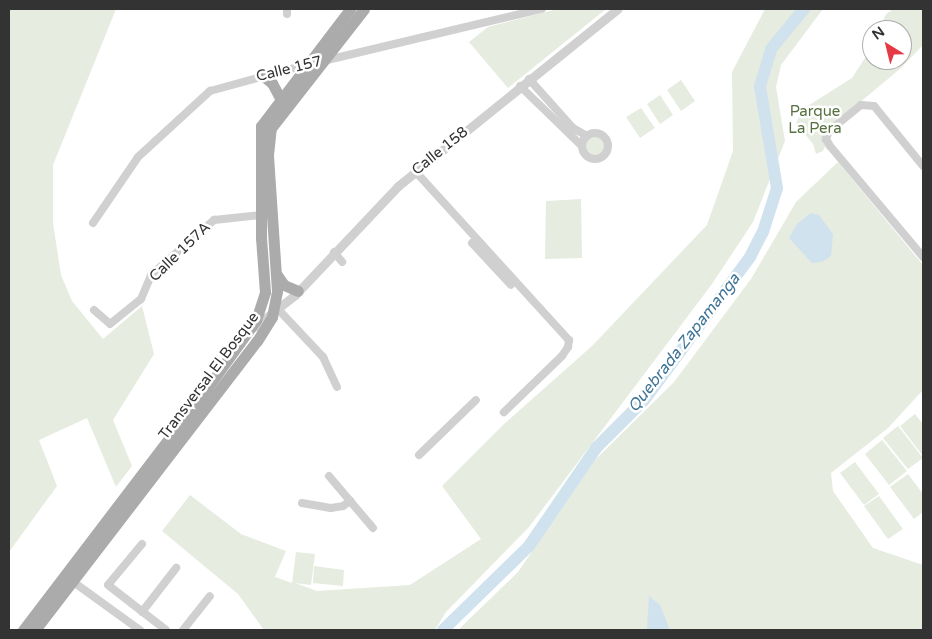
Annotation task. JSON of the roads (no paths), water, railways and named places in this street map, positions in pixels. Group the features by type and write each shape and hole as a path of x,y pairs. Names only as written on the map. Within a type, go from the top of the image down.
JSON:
{"main road":[{"name":"Transversal El Bosque","path":"23,630 247,334 265,292 260,215 259,136 261,126 280,98 350,9"},
{"name":"Transversal El Bosque","path":"35,630 257,341 276,307 276,272 268,141 282,111 364,9"},
{"path":"262,75 272,82 280,98"},
{"path":"276,272 284,285 298,291"}],"street":[{"name":"Calle 157","path":"93,223 138,157 210,91 306,64 542,9"},
{"name":"Calle 158","path":"247,334 276,307 298,291 415,171 617,9"},
{"path":"529,79 573,128 587,136 602,135 608,146 606,153 600,158 592,158 583,154 582,146 587,136"},
{"path":"520,86 582,146"},
{"path":"923,166 874,106 861,105 829,131 826,139 923,257"},
{"path":"415,171 530,305"},
{"name":"Calle 157A","path":"94,310 110,324 141,299 151,275 214,220 260,215"},
{"path":"472,243 530,305 567,336 568,347 504,412"},
{"path":"334,252 342,262"},
{"path":"265,292 276,307 323,357 337,387"},
{"path":"419,455 476,400"},
{"path":"330,476 374,528"},
{"path":"302,503 331,508 343,506 350,501"},
{"path":"142,544 108,585 166,630"},
{"path":"142,612 176,568"},
{"path":"72,581 140,630"},
{"path":"183,630 210,596"}],"water":[{"path":"811,213 819,215 833,234 831,256 822,262 812,263 789,238 797,224"},
{"path":"649,596 660,605 670,630 647,630"}],"waterway":[{"name":"Quebrada Zapamanga","path":"443,630 529,546 596,448 645,399 750,257 763,232 777,188 760,86 771,49 804,9"}],"park label":[{"name":"Parque La Pera","path":"815,120"}]}
